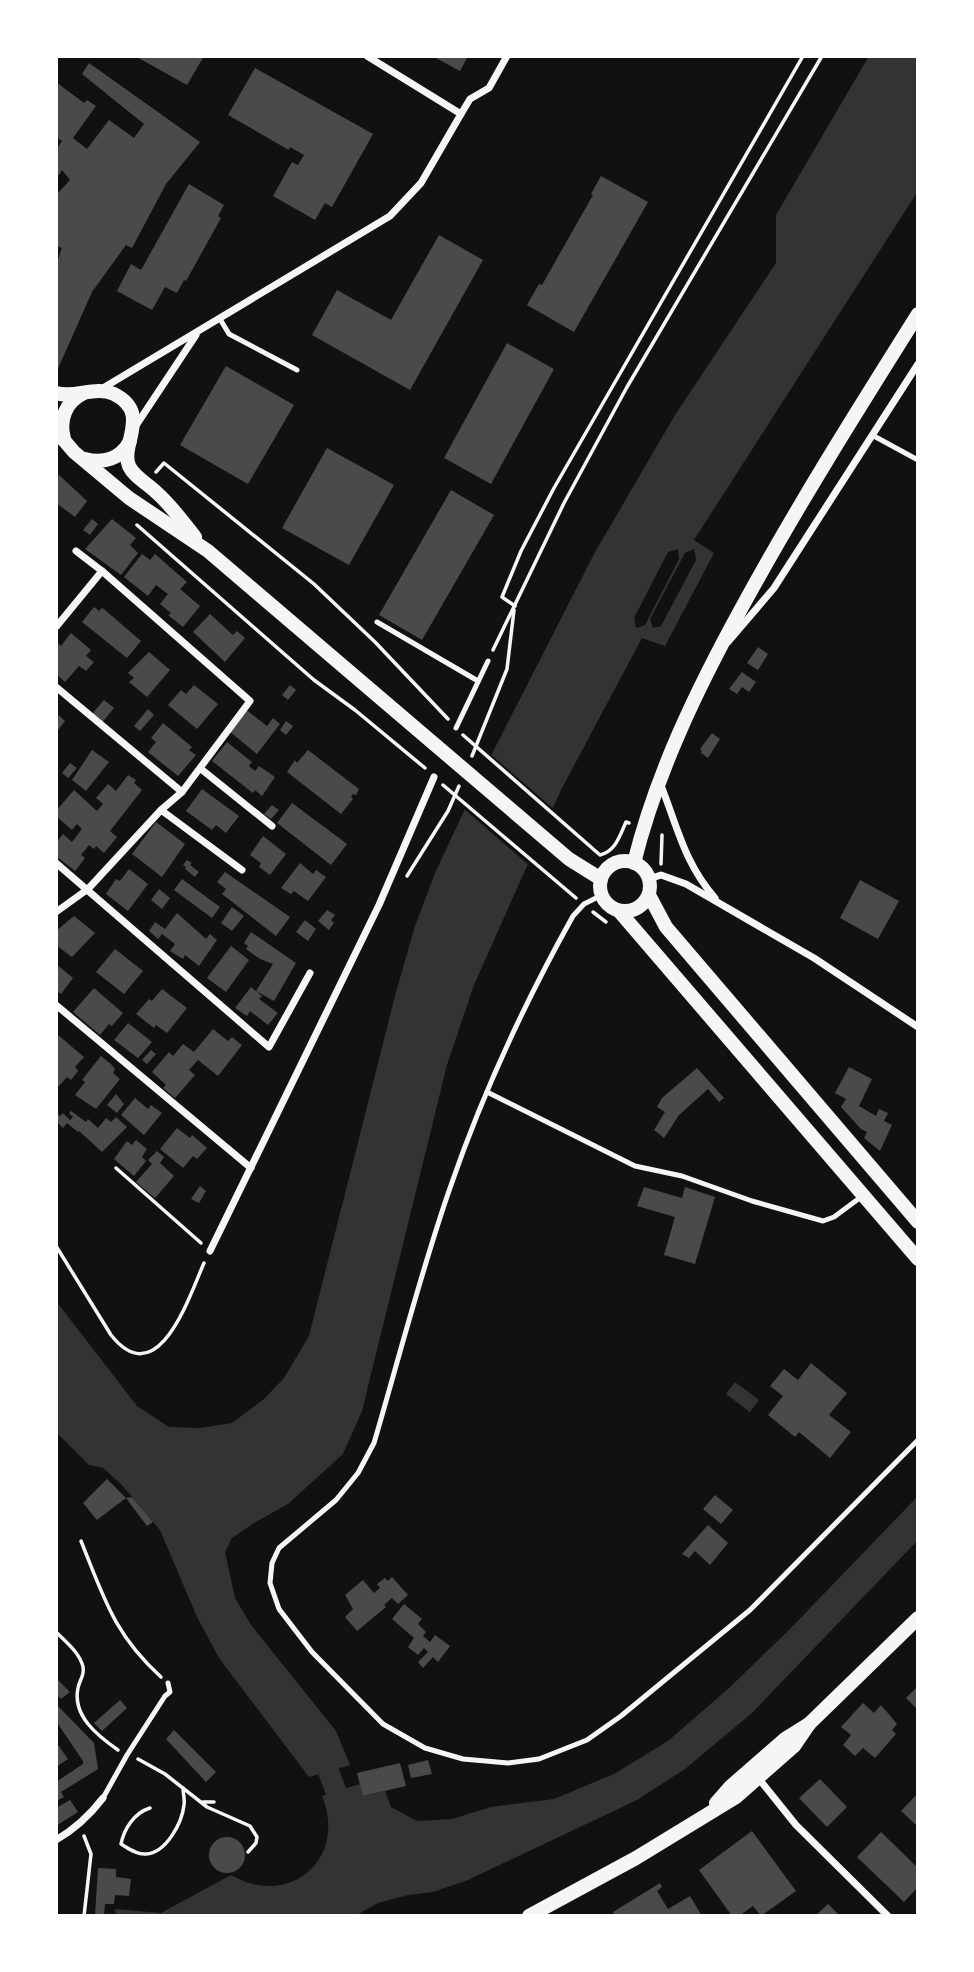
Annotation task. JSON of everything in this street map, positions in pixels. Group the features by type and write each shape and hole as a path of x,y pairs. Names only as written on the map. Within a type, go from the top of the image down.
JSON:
{"main road":[{"path":"634,863 642,831 682,727 718,652 787,524 918,314"},
{"path":"92,392 72,401 64,414 60,435 74,452 144,510 208,551 569,859 601,879"},
{"path":"56,394 113,394 125,402 132,415 133,433 128,456 130,467 158,493 208,551"},
{"path":"85,459 99,462 119,455 127,447 133,433"},
{"path":"918,1222 666,927 649,895 649,878 643,869 624,861 606,870 601,879 600,896 618,911 918,1259"},
{"path":"618,911 637,909 649,895"},
{"path":"529,1916 636,1858 709,1811 736,1797 794,1746 809,1724 918,1618"},
{"path":"709,1811 730,1787 785,1739 809,1724"}],"street":[{"path":"367,56 461,114"},
{"path":"92,392 198,332 390,216 421,183 470,99 489,88 507,56"},
{"path":"133,433 198,332"},
{"path":"718,652 739,632 774,588 918,363"},
{"path":"56,912 88,889 161,810 182,792 250,701 76,551"},
{"path":"56,627 102,571"},
{"path":"56,687 182,792"},
{"path":"201,769 272,826"},
{"path":"210,1251 379,905 435,779"},
{"path":"660,783 684,851 705,887 720,903"},
{"path":"161,810 242,870"},
{"path":"56,863 269,1047 310,973"},
{"path":"649,878 661,875 669,877 720,903 814,958 918,1027"},
{"path":"56,1006 251,1168"},
{"path":"759,1779 796,1825 888,1916"},
{"path":"56,1840 92,1812 103,1798"}],"lane":[{"path":"220,319 229,334 297,370"},
{"path":"872,435 918,460"},
{"path":"377,622 478,681"},
{"path":"456,728 488,661"},
{"path":"600,896 584,904 573,916 487,1092 450,1188 374,1443 358,1473 336,1500 279,1548 272,1563 270,1583 279,1609 312,1653 383,1724 425,1748 463,1759 508,1763 539,1759 587,1740 621,1716 750,1610 918,1440"},
{"path":"487,1092 635,1166 682,1176 752,1201 823,1221 834,1217 863,1195"},
{"path":"103,1798 127,1755 170,1692 168,1683"}],"path":[{"path":"515,606 502,597 521,551 554,488 803,56"},
{"path":"488,661 564,503 627,387 822,56"},
{"path":"158,470 164,463 291,564 375,642 456,728"},
{"path":"131,519 314,680 355,710 424,768"},
{"path":"486,725 507,669 515,606"},
{"path":"466,737 600,855 608,853 617,842 626,822"},
{"path":"435,779 610,926"},
{"path":"404,880 448,811"},
{"path":"56,1246 121,1347 131,1352 145,1353 159,1347 171,1335 210,1251 116,1168"},
{"path":"81,1541 105,1604 123,1636 141,1658 168,1683"},
{"path":"56,1632 80,1657 84,1670 78,1688 77,1703 84,1720 106,1741 127,1755 165,1774 201,1802 250,1826 257,1837 256,1843 248,1852"},
{"path":"150,1808 133,1819 123,1834 121,1844 133,1851 146,1854 164,1847 184,1806 183,1788"},
{"path":"201,1802 214,1802"},
{"path":"78,1824 92,1854 84,1916"}],"shaded area":[{"path":"869,56 918,56 918,191 694,540 714,553 665,646 642,638 561,790 474,985 447,1065 362,1411 343,1454 288,1504 232,1538 225,1552 235,1598 251,1625 336,1731 350,1765 309,1777 219,1658 197,1617 160,1530 122,1485 103,1468 89,1465 56,1432 56,1301 137,1406 169,1427 200,1428 232,1423 264,1399 284,1378 309,1336 396,992 415,926 435,873 478,781 594,554 675,415 776,263 776,215","holes":["678,549 679,559 645,625 636,628 634,618 668,552","694,549 696,560 661,626 653,628 650,619 685,553"]},
{"path":"735,1382 759,1400 750,1412 726,1394"},
{"path":"918,1496 918,1540 752,1713 685,1769 637,1800 468,1880 433,1892 378,1903 355,1916 116,1916 115,1909 161,1913 231,1875 253,1884 273,1886 292,1882 308,1872 320,1858 327,1840 328,1819 322,1796 360,1784 363,1796 385,1791 391,1807 417,1821 452,1819 491,1807 554,1799 614,1774 668,1741 729,1688"}],"pier":[{"path":"488,752 556,811 530,866 462,807"}],"building":[{"path":"135,56 204,56 187,85"},
{"path":"432,56 468,56 460,71"},
{"path":"89,63 200,142 166,184 132,248 126,245 92,292 56,373 56,265 62,248 56,246 56,195 70,180 62,170 59,175 56,173 56,146 62,141 56,137 56,82 84,103 87,100 96,106 73,138 87,149 109,120 134,138 144,124 82,74"},
{"path":"255,68 373,134 332,207 325,203 315,220 273,196 292,162 298,165 304,155 290,147 289,150 228,115"},
{"path":"601,176 648,202 574,332 527,305 539,284 542,285"},
{"path":"189,184 224,205 218,216 221,218 177,293 165,287 152,310 117,291 131,264 141,270"},
{"path":"439,235 483,260 410,390 312,335 337,290 391,320"},
{"path":"507,343 554,369 491,484 444,458"},
{"path":"226,366 294,405 248,484 180,445"},
{"path":"327,448 394,485 349,565 282,528"},
{"path":"59,475 87,501 75,517 56,503 56,480"},
{"path":"451,490 494,515 422,640 379,615"},
{"path":"92,519 98,524 90,535 83,530"},
{"path":"112,519 136,538 130,545 138,553 121,575 85,549"},
{"path":"142,554 150,560 155,554 187,582 180,589 200,606 183,627 168,615 171,613 160,604 168,594 156,585 148,596 124,577"},
{"path":"94,607 99,611 102,608 105,610 141,641 127,658 82,622"},
{"path":"210,614 233,635 237,631 245,638 225,662 193,632"},
{"path":"71,633 91,650 86,656 94,662 86,671 79,666 65,682 56,674 56,645 58,643 61,646"},
{"path":"758,647 768,654 758,670 747,663"},
{"path":"149,652 170,670 147,697 129,682 134,678 128,673"},
{"path":"742,672 756,682 749,692 742,687 737,694 729,689"},
{"path":"194,685 218,704 197,729 168,705 181,690 186,694"},
{"path":"290,685 296,690 288,700 282,695"},
{"path":"104,700 114,708 101,724 91,715"},
{"path":"148,709 154,715 140,731 134,726"},
{"path":"245,709 267,726 273,718 280,724 257,754 229,731"},
{"path":"56,713 65,721 56,733"},
{"path":"286,721 293,726 286,735 280,730"},
{"path":"163,723 192,747 189,750 196,755 178,776 148,752 156,742 151,738"},
{"path":"712,733 720,739 708,758 700,749"},
{"path":"227,742 252,762 249,766 255,771 259,766 275,777 262,796 255,790 253,793 212,761"},
{"path":"92,750 109,762 86,791 72,780"},
{"path":"308,750 359,789 341,814 287,772 295,760 297,763"},
{"path":"70,763 77,768 68,778 62,773"},
{"path":"128,775 136,780 134,783 142,790 110,831 117,837 104,853 96,846 94,849 89,845 81,855 85,858 75,871 56,856 56,843 63,834 72,842 82,829 77,824 72,830 56,816 56,811 74,790 97,811 103,804 96,798 108,784 116,791"},
{"path":"202,789 239,816 226,833 216,825 212,830 186,811"},
{"path":"292,803 347,844 331,865 277,823"},
{"path":"272,805 279,810 271,819 264,814"},
{"path":"156,822 185,844 162,877 132,854"},
{"path":"263,836 286,854 270,875 259,867 261,863 250,855"},
{"path":"187,860 199,872 195,877 183,865"},
{"path":"300,863 313,874 316,870 326,877 308,901 294,891 291,894 281,888"},
{"path":"129,869 148,884 128,911 106,894 116,879 120,881"},
{"path":"225,872 290,917 276,936 222,894 226,889 217,882"},
{"path":"182,879 220,907 212,918 174,890"},
{"path":"860,880 899,901 878,939 840,918"},
{"path":"159,889 170,898 162,909 151,900"},
{"path":"232,907 244,916 232,931 221,923"},
{"path":"327,910 335,915 329,930 318,921"},
{"path":"177,913 206,939 210,934 217,940 199,966 185,955 183,959 170,951 175,944 162,934 158,939 149,931 155,922 165,929"},
{"path":"74,916 95,933 72,957 56,945 56,931"},
{"path":"305,920 316,929 308,941 296,932"},
{"path":"251,932 296,963 274,1001 256,991 273,964 246,949 248,946 244,943"},
{"path":"231,946 249,960 226,992 207,978"},
{"path":"115,949 143,971 124,994 96,972"},
{"path":"56,964 73,978 61,994 56,990"},
{"path":"251,987 262,996 259,999 278,1013 268,1025 250,1011 247,1016 235,1008"},
{"path":"94,988 123,1013 100,1035 73,1012"},
{"path":"162,989 187,1008 167,1033 156,1025 154,1028 136,1014"},
{"path":"128,1023 152,1042 138,1058 114,1040"},
{"path":"213,1029 228,1041 232,1037 242,1045 218,1076 198,1060 189,1070 195,1075 175,1098 163,1088 166,1085 152,1072 169,1052 173,1056 183,1044 194,1052"},
{"path":"58,1035 84,1057 75,1067 78,1071 71,1080 67,1077 59,1086 56,1084"},
{"path":"151,1050 156,1054 147,1064 142,1060"},
{"path":"101,1056 111,1064 115,1069 113,1073 120,1079 96,1109 75,1095 85,1082 82,1080"},
{"path":"849,1067 872,1079 859,1106 876,1116 879,1109 888,1113 884,1121 892,1125 880,1151 864,1138 867,1132 841,1107 846,1099 835,1093"},
{"path":"697,1068 724,1098 719,1102 708,1089 679,1115 664,1138 654,1130 665,1112 657,1107 662,1098"},
{"path":"116,1094 124,1104 117,1113 107,1105"},
{"path":"135,1098 148,1109 151,1105 162,1113 144,1135 121,1115"},
{"path":"71,1111 86,1122 88,1119 98,1128 106,1118 111,1122 116,1117 127,1127 102,1152 79,1131 67,1123 63,1128 56,1121 56,1112 60,1116 63,1113 70,1120 73,1117 69,1113"},
{"path":"177,1128 190,1138 192,1135 207,1148 197,1159 193,1156 183,1168 160,1149"},
{"path":"136,1140 147,1149 142,1157 146,1161 134,1176 114,1159 127,1141 132,1145"},
{"path":"157,1151 164,1157 160,1163 174,1176 155,1198 136,1182 152,1164 148,1160"},
{"path":"200,1186 206,1191 199,1203 191,1199"},
{"path":"644,1187 682,1198 685,1187 715,1197 695,1264 664,1255 675,1217 637,1206"},
{"path":"811,1363 847,1393 829,1415 851,1432 830,1458 799,1432 795,1437 768,1415 783,1396 770,1386 784,1369 798,1380"},
{"path":"107,1479 126,1498 97,1520 83,1503"},
{"path":"715,1495 733,1510 721,1524 703,1509"},
{"path":"132,1497 153,1522 147,1526 126,1498"},
{"path":"708,1525 728,1543 710,1565 695,1551 689,1558 682,1554"},
{"path":"392,1577 408,1595 398,1604 392,1598 384,1605 386,1607 357,1631 345,1617 353,1609 345,1595 363,1580 374,1593 380,1588 377,1584"},
{"path":"404,1604 422,1619 418,1624 426,1632 423,1636 430,1642 435,1635 450,1646 438,1662 433,1657 423,1668 418,1662 428,1652 424,1648 418,1655 408,1647 414,1638 392,1619"},
{"path":"56,1678 70,1692 61,1699 56,1694"},
{"path":"918,1686 918,1710 906,1698"},
{"path":"120,1700 127,1708 102,1731 94,1723"},
{"path":"863,1703 874,1713 881,1705 897,1724 892,1730 896,1734 875,1758 863,1748 855,1756 843,1745 851,1735 841,1727"},
{"path":"56,1704 94,1743 98,1769 61,1792 64,1797 58,1800 56,1782 83,1764 83,1761 56,1721"},
{"path":"174,1730 216,1772 206,1782 166,1739"},
{"path":"56,1742 68,1759 56,1767"},
{"path":"428,1760 432,1774 411,1778 408,1765"},
{"path":"400,1763 406,1786 363,1796 357,1773"},
{"path":"820,1779 847,1807 827,1827 799,1798"},
{"path":"918,1793 918,1827 901,1811"},
{"path":"70,1800 78,1812 56,1826 56,1808"},
{"path":"752,1831 796,1891 761,1916 753,1906 739,1916 732,1916 699,1870"},
{"path":"881,1832 918,1868 918,1887 904,1902 857,1857"},
{"path":"227,1837 240,1842 245,1855 240,1868 227,1873 214,1868 209,1855 214,1842"},
{"path":"98,1868 116,1869 116,1877 131,1879 129,1896 115,1895 114,1904 105,1904 104,1916 95,1915"},
{"path":"660,1883 662,1887 657,1891 668,1909 690,1896 702,1916 616,1916 613,1912"},
{"path":"828,1904 840,1916 815,1916"}],"waterway":[{"path":"316,1745 345,1815"}]}
